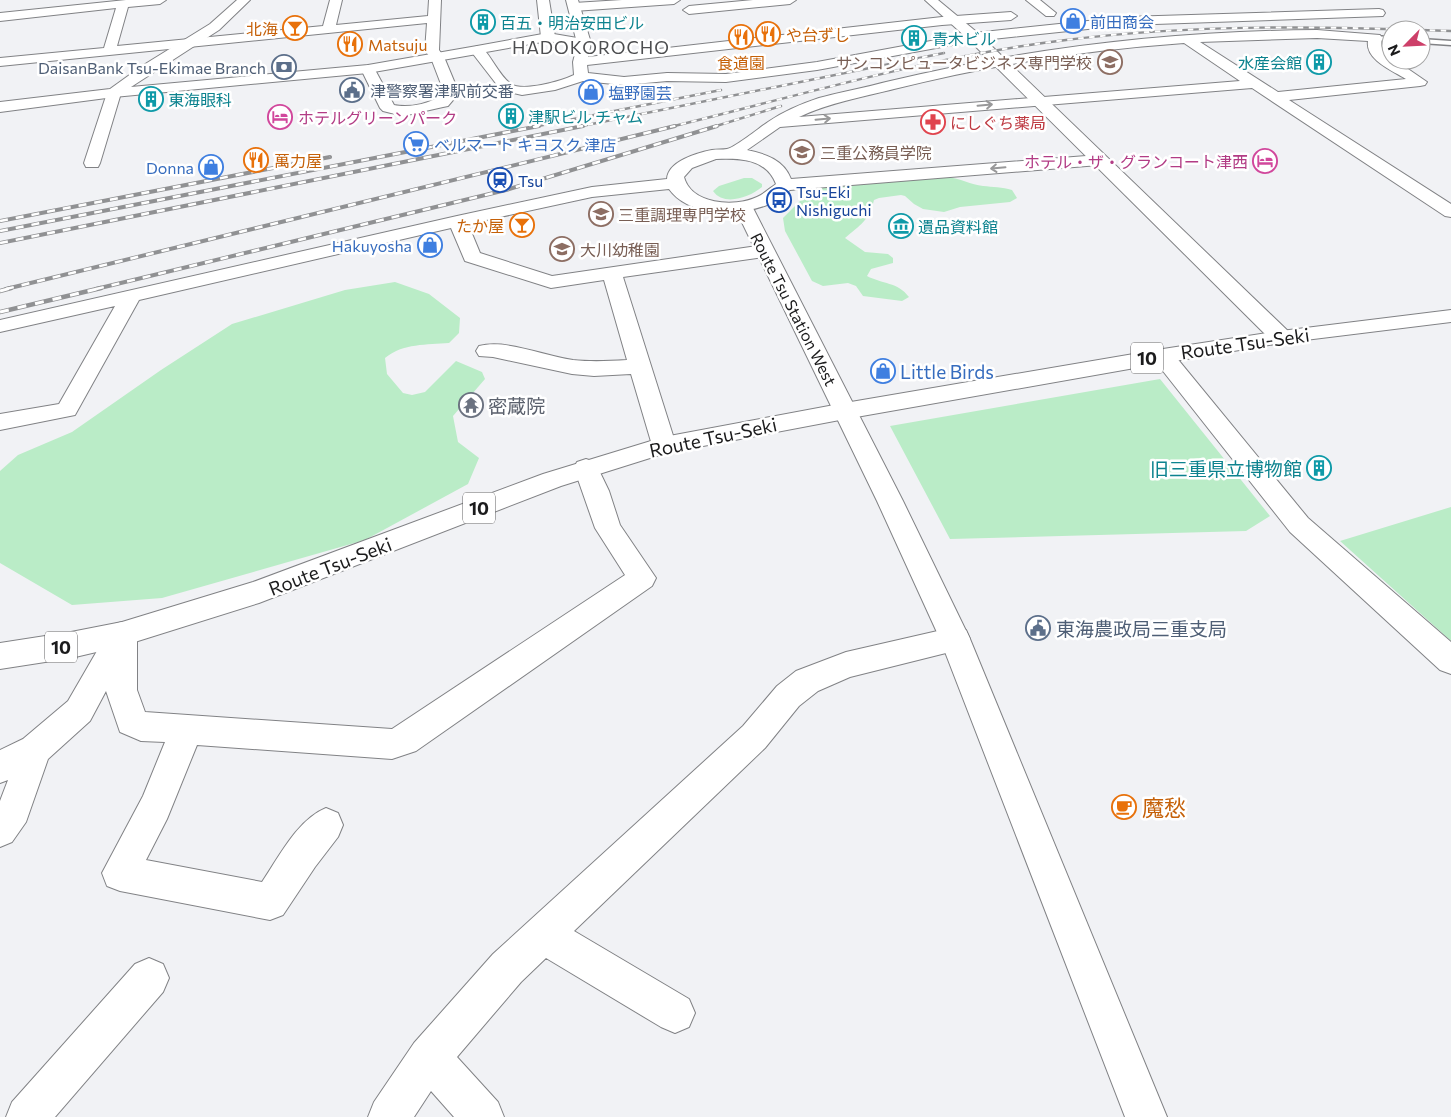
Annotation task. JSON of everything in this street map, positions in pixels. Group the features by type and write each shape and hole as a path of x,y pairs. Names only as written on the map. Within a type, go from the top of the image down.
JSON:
{"street":[{"path":"0,17 160,0"},
{"path":"92,163 114,93 129,80 191,44 219,24 244,0"},
{"path":"328,30 336,0"},
{"path":"368,69 388,108 404,111 443,103 452,93 432,50 435,0"},
{"path":"543,0 548,37"},
{"path":"581,77 580,62 584,43 573,3 674,0"},
{"path":"688,10 790,0"},
{"path":"931,0 974,37 1281,337"},
{"path":"580,62 703,42 790,38 955,19 1054,13 1032,0"},
{"path":"477,50 505,87 518,90 532,90 572,82 581,77 624,81 667,77 726,78 817,66 974,37 1126,20 1202,17 1376,16 1382,0"},
{"path":"109,52 123,4"},
{"path":"1182,5 1202,17"},
{"path":"1117,9 1136,8"},
{"path":"0,62 434,19"},
{"path":"731,154 796,112 819,104 904,82 998,62 1112,45 1186,39 1355,35 1376,38 1374,45 1379,56 1420,82 1275,97"},
{"path":"0,107 114,93 368,69 548,37 584,43"},
{"path":"790,38 817,66"},
{"path":"1186,39 1451,212"},
{"path":"776,124 1253,84"},
{"path":"785,185 783,175 770,163 749,155 731,154 699,158 686,163 677,171 673,179 675,188 683,196 696,202 729,208 744,208 758,205 767,200 785,185 1099,160"},
{"path":"0,326 457,221 592,192 674,183"},
{"name":"Route Tsu Station West","path":"744,208 890,501 954,639 1146,1117"},
{"path":"457,221 472,257 551,282 764,251"},
{"path":"612,273 664,445"},
{"path":"0,422 67,410 131,296"},
{"name":"Route Tsu-Seki","path":"0,656 71,645 122,634 259,592 586,468 664,445 845,411 1163,356 1281,337 1451,316"},
{"path":"487,351 493,350 572,367 640,366"},
{"path":"1163,356 1299,525 1451,661"},
{"path":"122,634 121,690 128,706 131,722 141,726 186,731 392,744 405,740 642,578 608,528 586,468"},
{"path":"0,767 36,750 79,711 122,634"},
{"path":"389,1117 429,1058 506,968 754,737 788,696 807,681 846,665 954,639"},
{"path":"186,731 154,807 120,873 270,902 302,854 326,825"},
{"path":"0,830 14,810 36,750"},
{"path":"542,934 675,1012"},
{"path":"27,1117 149,978"},
{"path":"429,1058 483,1117"}],"lane":[{"path":"1376,38 1381,38"},
{"path":"1431,42 1451,43"}],"green space":[{"path":"947,177 979,185 1012,190 1017,198 1010,202 960,207 944,212 923,209 901,195 879,198 874,200 867,218 845,238 865,252 888,254 893,258 893,263 871,269 867,276 895,286 905,292 909,297 902,301 863,296 856,286 848,283 823,286 812,281 785,231 783,218 812,189"},
{"path":"744,178 752,178 762,184 762,187 751,194 737,199 724,199 713,191 719,186"},
{"path":"395,282 429,294 460,318 459,333 449,343 407,347 385,358 387,374 403,393 412,395 425,392 456,361 482,372 485,379 453,416 458,442 479,458 468,484 365,540 162,598 72,605 0,563 0,471 18,455 72,432 161,370 232,324 345,290"},
{"path":"1160,379 1270,516 1246,531 950,539 890,426"},
{"path":"1451,507 1451,641 1340,541"}],"railway":[{"path":"670,127 916,66 1016,47 1066,40 1162,31 1210,29 1306,27 1451,31"},
{"path":"577,127 944,53"},
{"path":"533,127 721,90"},
{"path":"713,127 781,106"},
{"path":"0,231 539,126"},
{"path":"0,243 583,126"},
{"path":"6,289 675,126"},
{"path":"96,289 506,190 717,126"},
{"path":"0,221 330,157"},
{"path":"0,291 11,288"},
{"path":"0,312 101,288"}],"place":[{"name":"前田商会","path":"1073,21"},
{"name":"百五・明治安田ビル","path":"483,22"},
{"name":"北海","path":"295,28"},
{"name":"や台ずし","path":"768,34"},
{"name":"食道園","path":"741,37"},
{"name":"青木ビル","path":"914,38"},
{"name":"Matsuju","path":"350,44"},
{"name":"サンコンピュータビジネス専門学校","path":"1110,62"},
{"name":"水産会館","path":"1319,62"},
{"name":"DaisanBank Tsu-Ekimae Branch","path":"284,67"},
{"name":"津警察署津駅前交番","path":"352,90"},
{"name":"塩野園芸","path":"591,92"},
{"name":"東海眼科","path":"151,99"},
{"name":"津駅ビル チャム","path":"511,116"},
{"name":"ホテルグリーンパーク","path":"280,117"},
{"name":"にしぐち薬局","path":"933,122"},
{"name":"ベルマート キヨスク 津店","path":"416,144"},
{"name":"三重公務員学院","path":"802,152"},
{"name":"萬力屋","path":"256,160"},
{"name":"ホテル・ザ・グランコート津西","path":"1265,161"},
{"name":"Donna","path":"211,167"},
{"name":"Tsu","path":"500,180"},
{"name":"Tsu-Eki Nishiguchi","path":"779,200"},
{"name":"三重調理専門学校","path":"601,214"},
{"name":"たか屋","path":"522,225"},
{"name":"遺品資料館","path":"901,226"},
{"name":"Hakuyosha","path":"430,245"},
{"name":"大川幼稚園","path":"562,249"},
{"name":"Little Birds","path":"883,371"},
{"name":"密蔵院","path":"471,405"},
{"name":"旧三重県立博物館","path":"1319,468"},
{"name":"東海農政局三重支局","path":"1038,628"},
{"name":"魔愁","path":"1124,807"}],"district":[{"name":"HADOKOROCHO","path":"591,47"}]}
